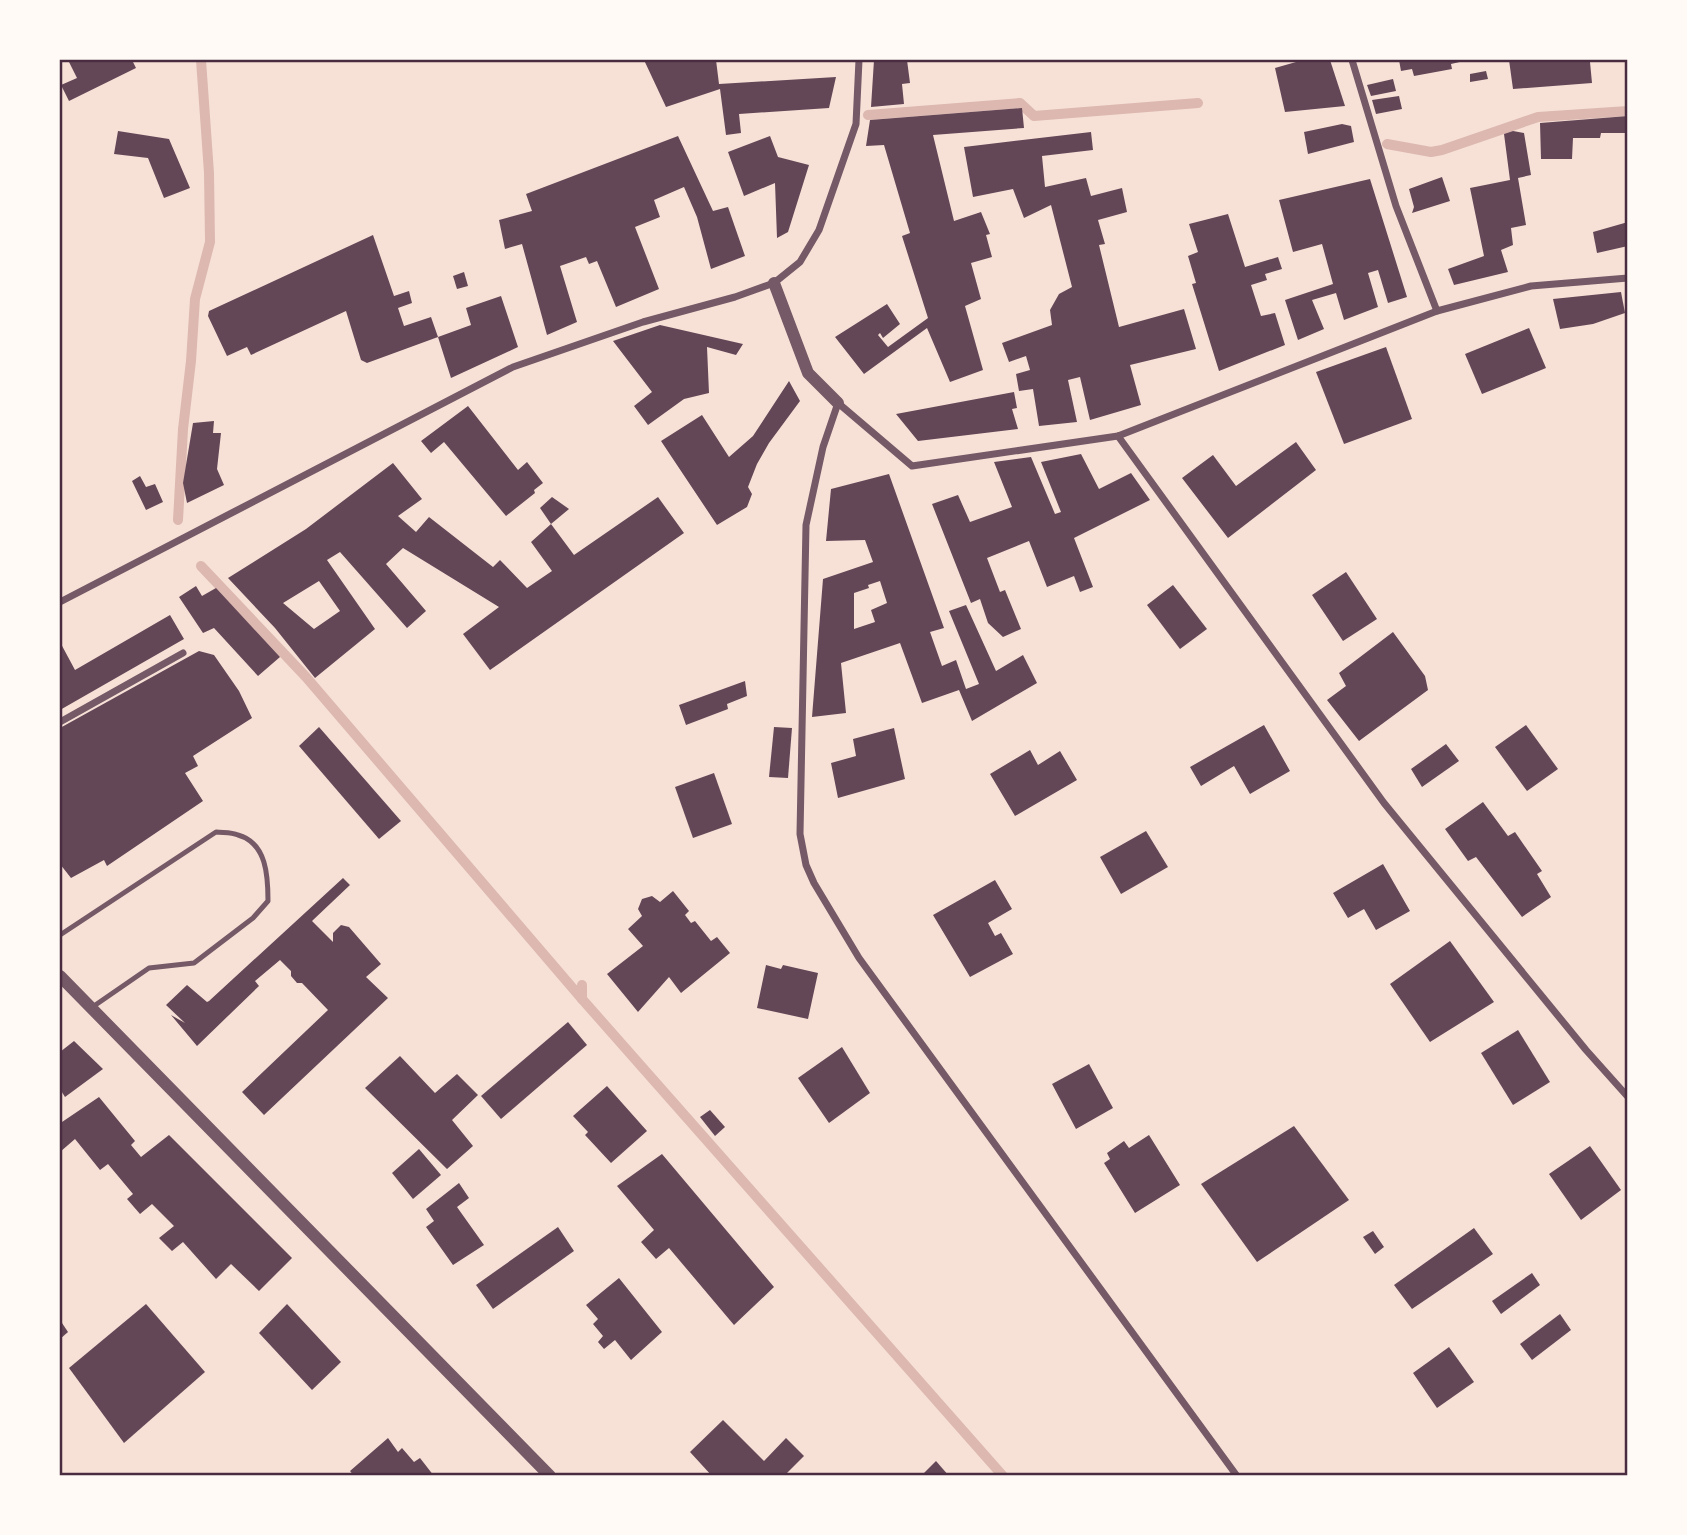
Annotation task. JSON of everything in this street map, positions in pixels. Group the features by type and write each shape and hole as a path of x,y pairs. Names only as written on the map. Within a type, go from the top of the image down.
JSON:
{"street":[{"path":"60,602 513,367 643,322 735,297 774,283 800,262 819,230 856,124 859,60"},
{"path":"1352,60 1396,206 1437,311"},
{"path":"774,283 808,373 838,404 912,466 1118,436 1437,311 1531,286 1628,278"},
{"path":"838,404 823,447 806,525 800,834 806,865 859,958 1237,1475"},
{"path":"1118,436 1384,803 1586,1050 1628,1097"},
{"path":"60,722 183,653"},
{"path":"60,976 550,1475"}],"lane":[{"path":"60,935 216,832 241,835 259,850 267,870 268,901 253,918 194,963 149,968 90,1009"}],"building":[{"path":"68,60 132,60 136,68 69,101 61,85 77,78"},
{"path":"644,60 716,60 719,84 836,77 829,108 739,114 741,133 726,135 720,89 666,107"},
{"path":"874,60 907,60 910,83 902,84 904,104 871,107"},
{"path":"1303,60 1330,60 1345,106 1285,112 1275,68"},
{"path":"1399,60 1464,61 1451,64 1452,69 1414,76 1412,69 1401,71"},
{"path":"1509,60 1595,60 1590,62 1592,83 1513,89"},
{"path":"1486,71 1488,79 1470,82 1470,74"},
{"path":"1393,79 1396,91 1371,96 1367,85"},
{"path":"1399,96 1402,109 1376,114 1372,100"},
{"path":"1022,108 1024,128 933,135 954,221 981,212 990,234 986,235 992,257 971,263 981,299 965,306 983,370 950,382 927,328 864,374 835,337 887,304 900,324 883,338 880,333 878,335 888,347 928,318 902,236 910,233 884,145 866,146 870,120"},
{"path":"1628,116 1628,133 1601,133 1600,138 1573,138 1572,159 1541,159 1540,123"},
{"path":"1342,124 1351,126 1354,142 1308,154 1304,132"},
{"path":"118,131 169,139 190,188 164,198 148,158 114,154"},
{"path":"1513,131 1524,133 1531,175 1518,178 1526,225 1511,228 1513,245 1501,250 1508,272 1454,285 1448,269 1484,256 1470,188 1510,180 1504,134"},
{"path":"1091,132 1093,150 1042,156 1045,187 1086,178 1091,196 1122,188 1127,212 1098,220 1105,244 1099,245 1119,327 1184,309 1196,349 1130,365 1141,405 1090,420 1080,377 1068,380 1077,422 1039,426 1033,389 1019,391 1016,374 1030,370 1026,356 1009,362 1002,343 1052,325 1050,310 1059,294 1072,287 1051,205 1024,218 1013,189 973,197 964,147"},
{"path":"678,136 713,211 728,207 745,256 711,269 697,217 684,187 654,200 660,217 635,227 659,289 616,307 597,261 589,264 586,257 560,266 577,322 547,335 522,244 505,249 499,220 532,211 526,194"},
{"path":"770,136 778,157 809,165 788,232 777,238 775,183 744,196 728,152"},
{"path":"1442,177 1450,201 1412,213 1414,207 1409,189"},
{"path":"1370,179 1407,297 1388,303 1378,270 1368,273 1378,307 1344,320 1336,293 1312,300 1324,329 1298,340 1285,300 1333,284 1322,244 1293,252 1279,200"},
{"path":"1228,214 1245,267 1278,257 1282,269 1265,274 1267,280 1251,285 1261,316 1275,313 1285,345 1219,371 1192,284 1196,283 1188,256 1198,252 1189,224"},
{"path":"1628,222 1628,246 1597,253 1593,232"},
{"path":"373,235 394,296 409,291 412,303 398,308 404,326 431,317 438,337 367,363 361,360 346,311 251,355 247,347 227,356 208,316 209,311"},
{"path":"464,272 468,286 457,289 453,276"},
{"path":"1621,292 1625,313 1593,324 1560,329 1553,299"},
{"path":"501,296 518,347 451,378 438,337 471,325 466,308"},
{"path":"660,325 743,344 736,355 707,347 709,393 684,399 648,425 634,406 652,392 613,341"},
{"path":"1529,328 1546,368 1482,394 1465,354"},
{"path":"1386,347 1412,419 1344,444 1316,372"},
{"path":"789,381 800,401 757,464 748,487 752,494 747,507 717,525 661,441 702,415 729,457 753,436"},
{"path":"1014,392 1017,408 1012,409 1018,429 918,441 896,414"},
{"path":"468,406 518,470 527,462 543,483 534,490 535,493 506,516 444,442 431,453 421,441"},
{"path":"214,421 213,433 221,433 217,469 224,485 187,503 183,483 193,423"},
{"path":"1296,442 1316,470 1228,538 1182,478 1213,455 1236,486"},
{"path":"1081,454 1099,489 1131,473 1150,500 1074,538 1093,587 1080,592 1074,576 1047,587 1029,541 987,558 1000,592 1005,590 1021,629 1003,637 988,623 980,599 971,603 932,504 958,495 970,522 1012,507 994,462 1031,457 1055,514 1061,512 1041,462"},
{"path":"393,463 422,499 398,516 416,532 429,517 493,567 500,560 527,588 552,571 531,542 551,524 574,555 658,497 684,533 490,670 463,634 499,607 403,548 386,564 426,611 407,628 340,552 327,560 375,629 315,678 275,628 228,578 306,529","holes":["319,581 340,611 314,629 283,603"]},
{"path":"889,474 944,628 930,632 942,666 956,660 966,689 979,684 949,611 966,605 996,671 1023,655 1037,683 972,721 959,690 922,703 900,643 841,663 846,713 812,717 823,579 873,562 865,540 826,541 831,489","holes":["880,581 887,603 871,610 875,622 854,629 854,593"]},
{"path":"140,476 146,487 155,484 163,502 146,510 132,481"},
{"path":"552,497 569,509 551,524 540,508"},
{"path":"1346,572 1377,619 1343,641 1312,595"},
{"path":"1173,585 1207,629 1180,649 1147,605"},
{"path":"196,586 202,596 216,588 280,657 258,676 214,628 203,633 179,597"},
{"path":"170,615 184,639 60,710 60,642 75,670"},
{"path":"1393,632 1425,676 1428,690 1359,741 1327,700 1346,686 1339,673"},
{"path":"199,651 214,655 239,691 252,718 193,756 198,766 185,773 203,801 107,866 104,860 71,878 60,864 60,728"},
{"path":"745,681 747,696 727,704 728,709 686,725 679,705"},
{"path":"1264,725 1290,771 1250,794 1234,766 1201,786 1190,767"},
{"path":"1526,725 1558,769 1527,791 1495,747"},
{"path":"319,727 401,821 379,839 299,746"},
{"path":"774,727 792,728 788,778 769,777"},
{"path":"894,728 905,779 838,798 831,763 856,756 853,739"},
{"path":"1446,744 1459,761 1422,787 1411,769"},
{"path":"1030,750 1038,765 1060,751 1077,780 1015,816 990,774"},
{"path":"714,773 732,824 693,838 675,787"},
{"path":"1483,802 1508,836 1515,832 1542,871 1537,874 1551,897 1522,917 1476,857 1468,861 1445,829"},
{"path":"1146,831 1168,867 1121,894 1100,857"},
{"path":"1383,864 1410,911 1376,930 1364,909 1348,918 1333,893"},
{"path":"343,878 350,885 312,921 333,942 333,933 341,925 349,927 381,964 366,977 388,998 264,1115 242,1092 328,1010 302,983 297,983 291,976 291,971 280,960 255,981 259,986 197,1046 171,1015 185,1023 166,1005 187,985 209,1001"},
{"path":"995,880 1012,909 988,923 995,936 1001,933 1013,954 970,977 933,915"},
{"path":"673,891 689,911 685,915 691,923 695,921 711,941 717,937 730,953 681,993 669,977 638,1012 607,974 643,946 628,929 642,916 638,909 642,899 652,896 660,902"},
{"path":"1450,941 1494,1002 1430,1042 1390,984"},
{"path":"766,965 781,969 783,965 818,973 808,1019 757,1008"},
{"path":"568,1022 587,1045 501,1119 481,1096"},
{"path":"1518,1030 1550,1082 1513,1105 1481,1053"},
{"path":"74,1041 103,1069 65,1097 60,1089 60,1052"},
{"path":"842,1047 870,1093 829,1123 798,1078"},
{"path":"400,1056 435,1093 457,1074 478,1095 452,1120 473,1146 447,1169 365,1088"},
{"path":"1089,1064 1113,1108 1076,1129 1052,1084"},
{"path":"607,1086 647,1131 611,1163 585,1135 588,1132 573,1116"},
{"path":"99,1097 135,1141 131,1145 141,1157 169,1135 292,1258 259,1291 231,1264 216,1279 183,1242 172,1251 159,1238 174,1226 152,1204 140,1214 127,1199 133,1194 108,1164 100,1170 75,1139 60,1152 60,1118 62,1122"},
{"path":"710,1110 725,1127 715,1136 700,1117"},
{"path":"1294,1126 1349,1200 1257,1262 1201,1184"},
{"path":"1149,1135 1180,1185 1135,1213 1104,1163 1110,1159 1107,1153 1124,1141 1129,1148"},
{"path":"1590,1146 1621,1190 1581,1220 1549,1174"},
{"path":"419,1149 441,1175 413,1199 392,1173"},
{"path":"662,1154 774,1287 734,1325 669,1248 656,1259 641,1242 654,1230 617,1186"},
{"path":"459,1183 469,1198 457,1207 484,1245 453,1265 426,1227 434,1221 426,1209"},
{"path":"558,1227 574,1251 493,1309 476,1285"},
{"path":"1474,1228 1493,1254 1412,1309 1394,1285"},
{"path":"1373,1231 1384,1247 1375,1254 1363,1237"},
{"path":"1532,1273 1540,1285 1501,1314 1492,1301"},
{"path":"619,1278 662,1332 631,1360 615,1340 604,1349 598,1342 603,1336 593,1324 598,1319 586,1305"},
{"path":"146,1304 205,1372 124,1443 69,1368"},
{"path":"287,1304 341,1362 312,1390 259,1333"},
{"path":"1560,1314 1571,1330 1532,1360 1520,1344"},
{"path":"60,1320 68,1332 60,1339"},
{"path":"1449,1347 1474,1382 1437,1408 1413,1373"},
{"path":"723,1420 764,1461 786,1438 804,1456 784,1476 712,1476 690,1452"},
{"path":"388,1438 398,1452 402,1448 414,1462 420,1458 434,1476 354,1476 350,1471"},
{"path":"936,1461 949,1476 921,1476"}],"waterway":[{"path":"178,520 195,299 210,242 209,173 201,60"},
{"path":"868,115 1020,103 1034,116 1198,103"},
{"path":"1387,144 1431,152 1538,117 1628,111"},
{"path":"201,566 306,677 582,999 1003,1476"},
{"path":"582,985 582,999"}]}
